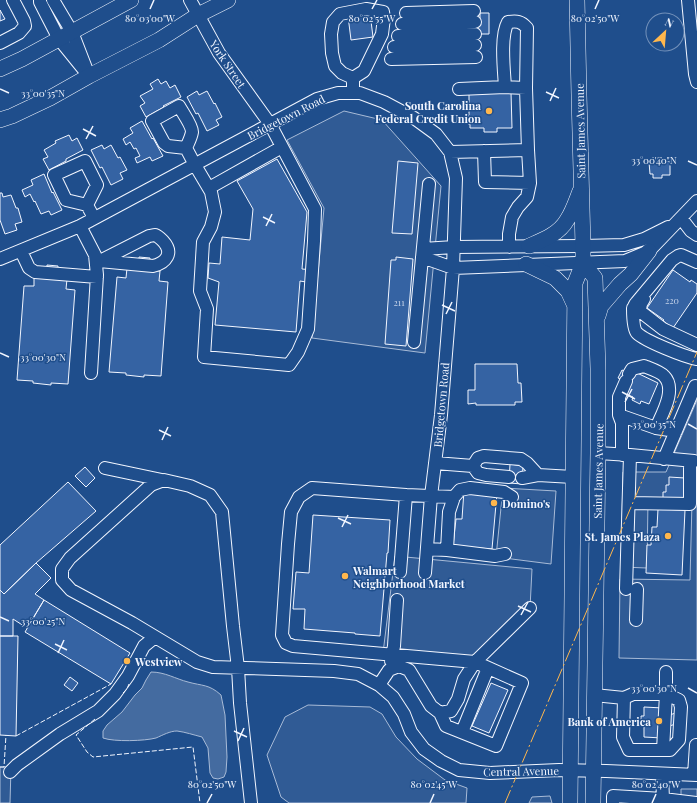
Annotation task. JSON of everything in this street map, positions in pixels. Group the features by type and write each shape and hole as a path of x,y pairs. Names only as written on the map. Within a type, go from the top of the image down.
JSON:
{"main road":[{"path":"0,69 22,59 131,0"},
{"path":"0,120 50,98 159,40 198,15 228,0"},
{"name":"Saint James Avenue","path":"570,803 575,283 583,263 584,246 581,188 577,0"},
{"path":"529,246 548,238 559,230 567,221 581,188"},
{"path":"597,321 601,306 631,274 649,251"},
{"name":"Saint James Avenue","path":"583,263 595,278 597,321 598,453 593,803"},
{"path":"526,264 555,278 568,291 575,306"}],"street":[{"path":"0,43 19,33 25,26 13,0"},
{"path":"40,0 65,36 89,76"},
{"path":"53,0 65,36"},
{"name":"York Street","path":"190,0 219,53 270,124 315,209 308,329 298,352 289,365 204,357 208,309 200,291 203,242 212,227 215,212 211,192 208,188"},
{"path":"688,0 697,82"},
{"path":"366,9 384,12 382,34 364,71 353,78 342,73 335,66 332,53 331,34 333,22 340,14 366,9"},
{"path":"505,87 504,36 508,22 517,21 527,28 526,88 530,183 527,197 512,218 509,234 509,247"},
{"path":"398,36 475,34"},
{"path":"398,36 475,34"},
{"path":"398,36 475,34"},
{"path":"353,78 353,93"},
{"path":"459,89 505,87 526,88"},
{"name":"Bridgetown Road","path":"0,259 80,226 317,99 338,93 360,93 384,102 414,118 436,134 450,152 456,178 453,268 441,415 431,496 425,573"},
{"path":"186,148 208,188 282,147"},
{"path":"450,152 528,150"},
{"path":"484,151 485,182 530,183"},
{"path":"414,342 429,184"},
{"path":"422,253 453,268 625,261 649,251 697,201"},
{"path":"87,205 94,218"},
{"path":"422,253 454,247 624,245 644,239 679,220"},
{"path":"679,220 697,235"},
{"path":"80,226 97,262 91,373"},
{"path":"149,236 161,238 168,247 169,254 166,260 153,266 97,262 149,236"},
{"path":"21,250 29,268 35,272 97,277"},
{"path":"697,262 680,256 672,260 633,308 634,328 636,332 647,340 689,358 697,359"},
{"path":"680,256 641,302 640,308 641,312 663,329 697,345"},
{"path":"636,620 631,589 629,503 626,455 622,423 619,415 619,398 632,369 644,366 664,376 669,385 668,398 656,428"},
{"path":"664,459 695,386"},
{"path":"619,415 656,428 676,431"},
{"path":"598,453 692,461 690,504 629,503"},
{"path":"474,466 478,458 484,456 521,459 538,475"},
{"path":"435,463 474,466"},
{"path":"474,466 478,473 486,475 515,478 538,475 573,477"},
{"path":"105,468 190,486 210,495 222,512 233,626 242,668 240,703 251,803"},
{"name":"Central Avenue","path":"164,480 151,485 70,558 62,570 62,580 71,590 132,623 197,662 213,667 334,670 358,674 379,685 394,697 404,714 411,732 424,749 440,761 459,770 490,773 570,770 696,775"},
{"path":"389,670 399,666 409,670 431,706 440,713 446,726 496,746 522,683 475,662 293,646 286,643 282,635 291,512 299,497 312,488 454,497"},
{"path":"447,550 449,512 454,497 460,490 470,488 504,492 512,497"},
{"path":"400,572 406,495"},
{"path":"427,549 495,556 505,554"},
{"path":"379,685 389,670 394,646 397,600"},
{"path":"440,713 451,711 458,699 464,679 475,662 530,608"},
{"path":"10,772 60,734 98,711 115,694 128,676 144,646 155,637"},
{"path":"462,732 488,668"},
{"path":"624,698 623,737 629,750 668,749 671,696 666,672"},
{"path":"594,695 624,698 633,694 671,696"},
{"path":"696,745 696,775"},
{"path":"662,774 665,801"},
{"path":"613,803 613,796 696,803"}],"shaded area":[{"path":"344,111 382,120 441,186 425,353 312,338 324,208 287,140"},
{"path":"697,400 697,660 619,658 620,579 690,580 692,502 648,500 647,568 621,567 623,472 666,472"},
{"path":"503,488 556,491 551,564 496,557"},
{"path":"395,556 532,569 530,608 474,664 383,653"},
{"path":"151,672 161,673 205,686 217,691 221,695 225,715 227,757 226,772 224,777 218,779 213,778 210,773 208,748 202,737 177,731 169,732 156,738 145,740 122,741 103,738 103,731 107,725 122,712 142,688"},
{"path":"308,705 370,707 382,714 396,737 417,759 445,780 467,788 466,803 289,803 281,797 267,755 285,717"},
{"path":"0,767 11,767 10,803 0,803"},
{"path":"681,789 697,789 697,803 681,803"},
{"path":"550,796 552,803 529,803 532,797"}],"building":[{"path":"0,10 5,19 0,21"},
{"path":"370,13 373,37 351,40 348,16"},
{"path":"480,13 489,13 489,34 464,31 465,62 451,62 463,18 480,18"},
{"path":"158,79 161,84 166,81 170,88 175,85 181,97 146,117 140,106 145,103 140,96 153,89 150,84"},
{"path":"197,91 199,95 207,91 222,117 216,120 219,125 207,131 198,113 196,114 187,97"},
{"path":"511,92 512,128 497,128 497,132 484,132 484,128 470,128 470,124 468,124 469,93"},
{"path":"142,121 163,156 152,161 150,157 137,163 135,158 140,156 136,148 134,149 130,142 126,145 123,139 133,133 130,128"},
{"path":"69,135 72,141 77,138 83,150 49,170 43,159 48,157 44,150 56,143 55,141"},
{"path":"102,145 104,149 111,145 127,170 120,173 123,179 111,185 91,150"},
{"path":"652,158 662,158 662,161 670,161 670,175 662,175 662,178 653,178 653,174 650,174 649,162 652,162"},
{"path":"277,159 307,212 302,269 314,270 312,283 300,281 296,332 215,325 219,282 208,278 209,263 220,264 222,237 250,240 253,209 237,181"},
{"path":"398,161 418,163 412,234 392,233"},
{"path":"44,174 52,193 53,192 62,210 51,215 49,211 41,214 30,194 25,197 22,190 33,185 31,180"},
{"path":"0,193 2,193 3,197 11,195 16,208 18,208 22,222 15,224 17,230 5,234 0,220"},
{"path":"139,257 150,258 149,270 160,271 159,281 168,282 161,376 144,375 144,377 126,375 126,373 109,372 117,277 126,278 127,268 138,269"},
{"path":"396,257 413,259 406,346 385,344 391,260 396,260"},
{"path":"47,265 58,266 57,278 67,279 66,289 75,290 68,384 51,383 51,385 33,383 33,381 17,380 24,286 34,286 34,276 46,277"},
{"path":"673,270 690,282 691,280 697,284 697,293 673,328 647,308"},
{"path":"475,364 517,364 518,383 521,383 522,402 515,402 515,405 468,404 468,390 475,390"},
{"path":"622,370 634,375 635,372 658,383 649,404 641,401 640,404 632,400 633,397 626,394 630,383 618,378"},
{"path":"510,464 523,466 522,484 509,483"},
{"path":"85,467 95,478 86,487 75,476"},
{"path":"669,477 685,478 685,499 663,499 663,492 666,492 666,485 669,485"},
{"path":"68,482 96,511 36,563 4,594 0,590 0,545"},
{"path":"464,490 497,493 492,549 453,546 456,519 462,519"},
{"name":"St. James Plaza","path":"658,509 685,510 682,575 646,573 647,545 651,545 652,527 657,527"},
{"path":"313,515 390,520 380,636 304,629 305,609 293,609 296,572 309,573"},
{"path":"36,563 51,578 35,594 44,600 27,628 13,619 13,636 0,636 0,590 4,594"},
{"path":"44,600 130,653 111,684 25,632"},
{"path":"0,636 18,636 16,736 0,735"},
{"path":"70,677 78,683 72,691 64,685"},
{"path":"491,683 508,690 489,733 472,726"},
{"path":"644,707 663,708 667,716 678,712 678,723 667,727 662,738 644,737 644,723 641,723 641,716 644,716"}],"fence":[{"path":"16,736 111,684"},
{"path":"123,693 129,684"},
{"path":"95,719 76,735 87,752 93,757 193,747 200,803"},
{"path":"0,767 4,767 6,735"}],"power":[{"path":"505,803 697,352"}],"place":[{"name":"South Carolina Federal Credit Union","path":"489,111"},
{"name":"Domino's","path":"494,503"},
{"name":"St. James Plaza","path":"668,536"},
{"name":"Walmart Neighborhood Market","path":"345,576"},
{"name":"Westview","path":"127,661"},
{"name":"Bank of America","path":"659,721"}]}
